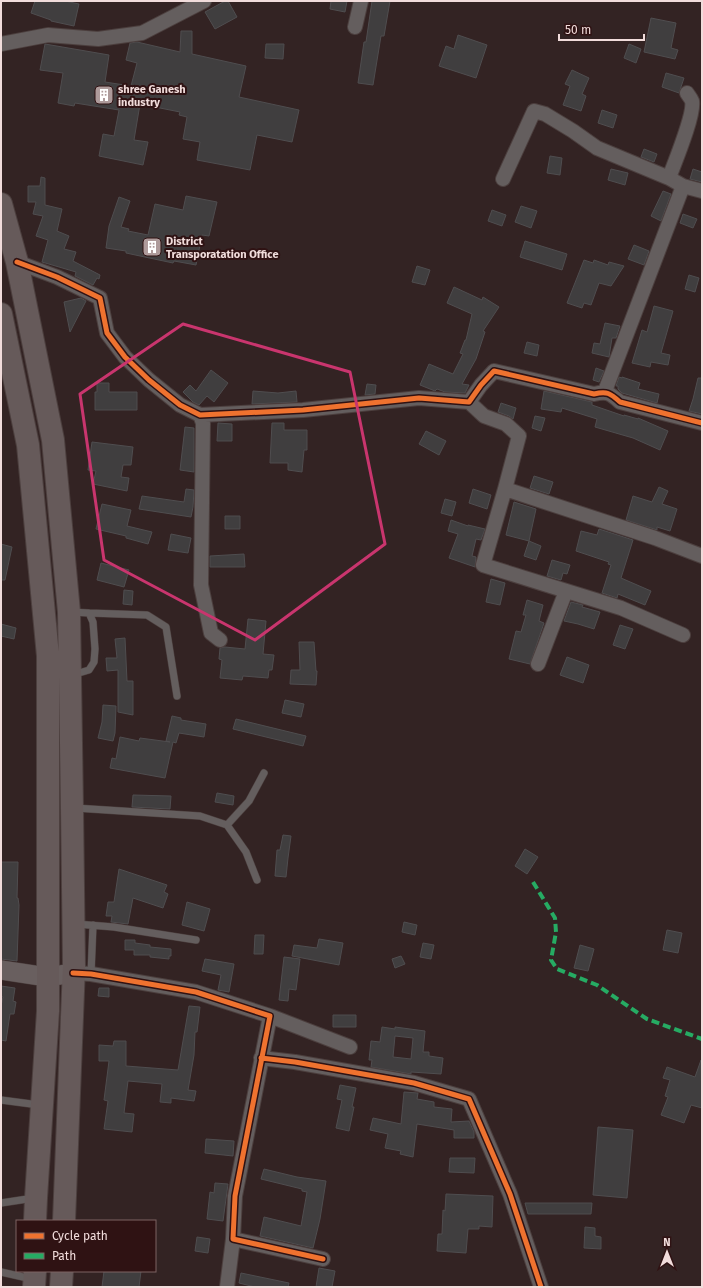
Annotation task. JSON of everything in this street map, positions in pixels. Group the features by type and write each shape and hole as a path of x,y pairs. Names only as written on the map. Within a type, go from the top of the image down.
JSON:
{"highway":[{"path":"1,204 18,262 53,440 79,613 70,676 72,808 83,924 82,974 64,1220"},
{"path":"1,314 28,445 48,656 48,1011 35,1220"}],"main road":[{"path":"1,970 47,977 82,974"}],"street":[{"path":"1,44 48,35 98,39 142,33 204,1"},
{"path":"355,27 361,1"},
{"path":"669,178 688,125 692,109 692,100 687,93"},
{"path":"503,179 534,111 545,114 597,148 669,178 683,186 702,191"},
{"path":"605,392 683,186"},
{"path":"18,262 57,277 100,298 107,333 125,357 149,380 180,405 200,415 302,410 419,398 469,402 484,416 506,424 519,436 483,565 621,608 683,635"},
{"path":"469,402 481,385 494,371 594,394 605,392 614,396 620,402 702,423"},
{"path":"200,415 203,423 202,585 211,633 220,640"},
{"path":"505,489 655,538 702,556"},
{"path":"538,664 566,591"},
{"path":"82,974 196,992 270,1016 350,1047"},
{"path":"227,1287 233,1239 235,1196 270,1016"},
{"path":"261,1058 295,1062 414,1083 469,1099 510,1194 541,1287"},
{"path":"233,1239 323,1259"}],"lane":[{"path":"79,613 147,615 166,627 177,696"},
{"path":"227,825 249,801 264,773"},
{"path":"72,808 200,816 227,825 246,852 257,880"},
{"path":"83,924 114,927 196,940"},
{"path":"1,1100 42,1105"},
{"path":"1,1203 36,1198"},
{"path":"1,1272 35,1279"}],"highlighted area":[{"path":"183,324 350,372 385,544 255,640 104,560 80,394"}],"building":[{"path":"35,1 65,1 79,4 74,26 51,21 31,13"},
{"path":"225,1 228,1 237,17 215,29 205,12"},
{"path":"331,1 347,1 345,12 330,9"},
{"path":"372,1 390,1 384,36 381,36 373,85 358,83"},
{"path":"651,18 676,23 671,48 678,50 675,59 644,52"},
{"path":"181,31 192,31 192,54 246,66 239,97 299,110 292,142 257,135 250,170 197,160 200,142 183,139 187,117 179,115 180,112 140,104 134,140 148,142 143,165 99,156 103,134 114,136 119,110 75,103 74,106 58,103 63,73 40,70 45,44 109,55 105,82 131,86 137,63 126,60 130,43 137,42 180,52"},
{"path":"458,35 487,45 476,78 439,66 446,46 454,49"},
{"path":"266,44 284,44 283,59 265,58"},
{"path":"629,44 641,49 636,63 624,58"},
{"path":"572,70 589,78 582,94 586,96 581,111 563,105 570,86 565,84"},
{"path":"666,73 684,78 679,93 662,87"},
{"path":"602,110 617,115 613,128 598,123"},
{"path":"644,149 657,154 654,162 641,157"},
{"path":"550,156 562,158 560,175 547,173"},
{"path":"611,169 628,173 625,185 608,180"},
{"path":"693,169 702,172 702,182 690,179"},
{"path":"41,177 45,178 45,205 62,209 57,231 69,236 64,249 76,252 73,261 100,275 99,279 97,278 93,285 75,276 76,272 42,262 48,240 36,236 43,216 33,214 36,202 28,202 28,186 40,186"},
{"path":"663,191 671,194 661,221 651,216"},
{"path":"186,196 217,202 209,236 202,235 196,265 174,261 173,263 126,253 126,251 106,248 109,226 119,197 130,201 121,227 129,229 128,231 148,235 155,204 183,210"},
{"path":"521,206 537,211 531,228 515,222"},
{"path":"492,210 506,215 502,226 488,221"},
{"path":"683,214 697,219 693,228 680,223"},
{"path":"525,241 567,254 562,270 520,257"},
{"path":"634,245 649,251 644,265 628,259"},
{"path":"584,260 593,263 594,260 608,265 609,262 624,266 611,286 599,283 591,305 584,303 582,308 567,303"},
{"path":"417,266 430,270 425,285 412,282"},
{"path":"689,275 699,278 695,292 685,289"},
{"path":"454,287 482,300 483,297 499,307 483,331 485,332 476,359 462,384 469,385 465,393 445,392 437,389 435,391 420,385 429,364 453,374 463,354 460,353 466,340 472,314 447,303"},
{"path":"81,298 86,301 70,332 64,302"},
{"path":"654,306 673,311 661,353 670,355 668,365 651,362 650,367 632,363 642,330 647,332"},
{"path":"605,323 620,326 616,338 612,338 609,357 592,353 594,343 600,344"},
{"path":"527,342 539,345 537,356 524,353"},
{"path":"596,368 604,371 599,382 593,380"},
{"path":"211,370 228,383 214,402 207,396 199,405 193,402 183,392 190,385 196,391"},
{"path":"619,377 640,383 638,389 659,394 657,403 622,393 618,389 618,386 616,386"},
{"path":"698,378 702,378 702,414 689,411"},
{"path":"97,383 109,383 109,392 137,392 137,410 95,410 95,392 97,392"},
{"path":"367,384 376,385 375,394 365,395"},
{"path":"253,391 278,393 296,391 297,402 252,404"},
{"path":"544,391 592,402 592,405 624,416 638,418 668,431 660,450 633,438 595,427 597,419 562,408 561,412 541,409"},
{"path":"501,403 516,408 513,419 498,412"},
{"path":"535,416 545,418 541,431 532,428"},
{"path":"218,423 232,424 232,441 217,441"},
{"path":"272,423 284,423 284,430 307,430 307,450 304,450 302,472 288,470 288,463 270,463"},
{"path":"185,427 194,428 194,472 180,470"},
{"path":"426,431 446,441 439,455 419,444"},
{"path":"92,442 133,447 131,465 123,465 121,477 129,478 127,491 93,484 96,471 88,470"},
{"path":"534,476 553,482 549,494 530,488"},
{"path":"659,487 668,491 662,504 677,509 670,531 657,527 657,530 626,520 633,496 652,502"},
{"path":"186,489 194,490 191,517 139,509 142,496 184,502"},
{"path":"473,489 491,495 487,509 469,503"},
{"path":"445,499 456,502 452,516 441,513"},
{"path":"514,502 536,509 529,541 506,535"},
{"path":"102,504 131,510 127,526 152,532 148,544 126,538 126,536 96,529"},
{"path":"225,516 240,516 240,529 225,529"},
{"path":"451,520 468,526 485,529 481,540 476,539 472,556 476,557 475,567 449,558 458,534 448,531"},
{"path":"599,529 633,540 621,578 651,591 645,605 618,594 617,598 602,593 611,565 608,564 609,562 576,551 581,531 597,535"},
{"path":"171,534 191,538 188,553 168,550"},
{"path":"529,541 541,546 536,560 524,556"},
{"path":"1,544 12,547 5,580 1,580"},
{"path":"244,554 245,567 210,567 210,556"},
{"path":"552,560 570,565 567,574 563,573 561,580 547,576"},
{"path":"101,563 129,570 124,587 97,580"},
{"path":"491,579 505,583 500,605 486,602"},
{"path":"124,590 133,591 132,605 123,604"},
{"path":"527,600 543,605 539,621 544,623 530,664 509,659 516,631 521,632 526,615 523,615"},
{"path":"571,602 600,612 594,629 564,621"},
{"path":"248,619 266,621 263,654 274,655 272,670 269,670 268,678 243,676 242,680 220,678 222,660 219,659 220,648 245,649"},
{"path":"1,624 16,628 14,639 1,636"},
{"path":"620,625 633,629 625,649 613,645"},
{"path":"125,638 127,681 133,681 133,715 118,712 118,670 107,671 106,658 117,658 115,639"},
{"path":"299,642 314,642 317,671 316,685 290,684 291,670 300,670"},
{"path":"567,657 589,665 583,683 560,675"},
{"path":"285,700 304,704 301,717 282,713"},
{"path":"103,705 116,706 115,733 113,741 98,738 102,722"},
{"path":"172,716 181,718 181,720 206,724 204,737 179,733 176,743 173,742 165,778 110,768 112,758 116,759 120,737 139,741 140,738 170,742 166,741"},
{"path":"236,719 306,736 303,746 233,729"},
{"path":"217,793 234,796 233,805 215,802"},
{"path":"133,795 171,796 170,809 132,807"},
{"path":"283,835 291,836 286,877 275,876 277,850 280,850"},
{"path":"525,849 538,857 527,874 515,866"},
{"path":"1,862 18,862 17,898 19,905 17,961 1,959"},
{"path":"119,869 167,885 164,892 168,894 163,908 133,898 128,924 111,922 112,916 106,916 108,902 114,902"},
{"path":"187,902 210,909 204,931 182,925"},
{"path":"404,922 417,925 415,935 402,932"},
{"path":"667,930 682,933 678,953 663,950"},
{"path":"255,935 264,935 263,954 254,954"},
{"path":"319,939 343,943 339,965 292,956 294,945 317,948"},
{"path":"125,940 135,940 135,943 150,945 150,947 171,949 171,956 169,956 169,959 150,957 150,955 134,955 134,950 125,950"},
{"path":"423,943 434,945 431,959 420,957"},
{"path":"580,945 594,949 588,971 574,968"},
{"path":"401,956 405,964 395,968 392,959"},
{"path":"284,957 300,959 296,990 289,989 288,1001 279,1000"},
{"path":"205,959 234,964 229,992 218,990 221,975 202,971"},
{"path":"1,986 15,988 13,1001 16,1002 14,1014 10,1014 6,1041 1,1040 1,1006 3,997 1,996"},
{"path":"99,988 109,988 109,997 98,996"},
{"path":"189,1006 200,1007 197,1032 195,1032 194,1055 188,1090 196,1091 194,1101 171,1098 171,1103 160,1102 162,1084 128,1081 124,1113 134,1114 132,1132 104,1129 108,1101 104,1100 109,1061 99,1061 99,1045 113,1046 114,1041 126,1041 126,1066 178,1070"},
{"path":"333,1015 356,1015 356,1027 333,1027"},
{"path":"382,1027 395,1029 395,1027 425,1031 423,1052 429,1052 429,1056 443,1058 441,1074 411,1072 411,1074 371,1067 372,1060 369,1060 371,1041 380,1042","holes":["395,1036 413,1038 411,1059 393,1057"]},
{"path":"701,1060 702,1108 691,1105 684,1123 661,1115 668,1097 665,1096 670,1080 663,1078 667,1067 695,1077"},
{"path":"340,1085 356,1088 349,1131 336,1128 342,1100 337,1099"},
{"path":"404,1092 418,1093 417,1099 434,1102 434,1107 452,1109 451,1122 469,1121 474,1132 474,1138 454,1138 454,1130 417,1124 413,1157 400,1154 401,1151 385,1148 388,1134 370,1130 373,1118 401,1124"},
{"path":"598,1127 633,1130 627,1198 593,1195"},
{"path":"206,1139 234,1141 233,1156 205,1153"},
{"path":"450,1158 475,1158 474,1173 449,1172"},
{"path":"264,1169 297,1177 326,1181 320,1219 313,1248 260,1236 264,1217 301,1226 307,1192 302,1191 302,1189 261,1179"},
{"path":"215,1183 228,1184 223,1221 207,1219 210,1192 214,1193"},
{"path":"446,1194 493,1196 492,1227 479,1226 479,1229 468,1229 466,1253 437,1251 438,1234 442,1234 443,1210 445,1211"},
{"path":"525,1203 592,1203 591,1214 528,1214"},
{"path":"585,1227 595,1228 595,1236 601,1237 601,1249 584,1248"},
{"path":"197,1237 210,1239 208,1253 195,1251"},
{"path":"319,1268 335,1271 332,1287 316,1287"},
{"path":"104,1272 141,1272 139,1287 102,1287"},
{"path":"241,1273 289,1283 288,1287 255,1287 239,1283"}],"marked path":[{"path":"533,882 555,918 556,932 551,960 557,969 597,985 647,1019 702,1039"}],"cycle path":[{"path":"17,262 57,277 100,298 107,333 125,357 149,380 180,405 200,415 303,410 419,398 469,402 481,385 494,371 594,394 608,394 620,402 702,423"},
{"path":"73,973 91,974 196,992 270,1016 235,1196 233,1239 323,1259"},
{"path":"261,1058 295,1062 414,1083 469,1099 510,1194 541,1287"}],"place":[{"name":"shree Ganesh industry","path":"104,95"},
{"name":"District Transporatation Office","path":"152,247"}]}
